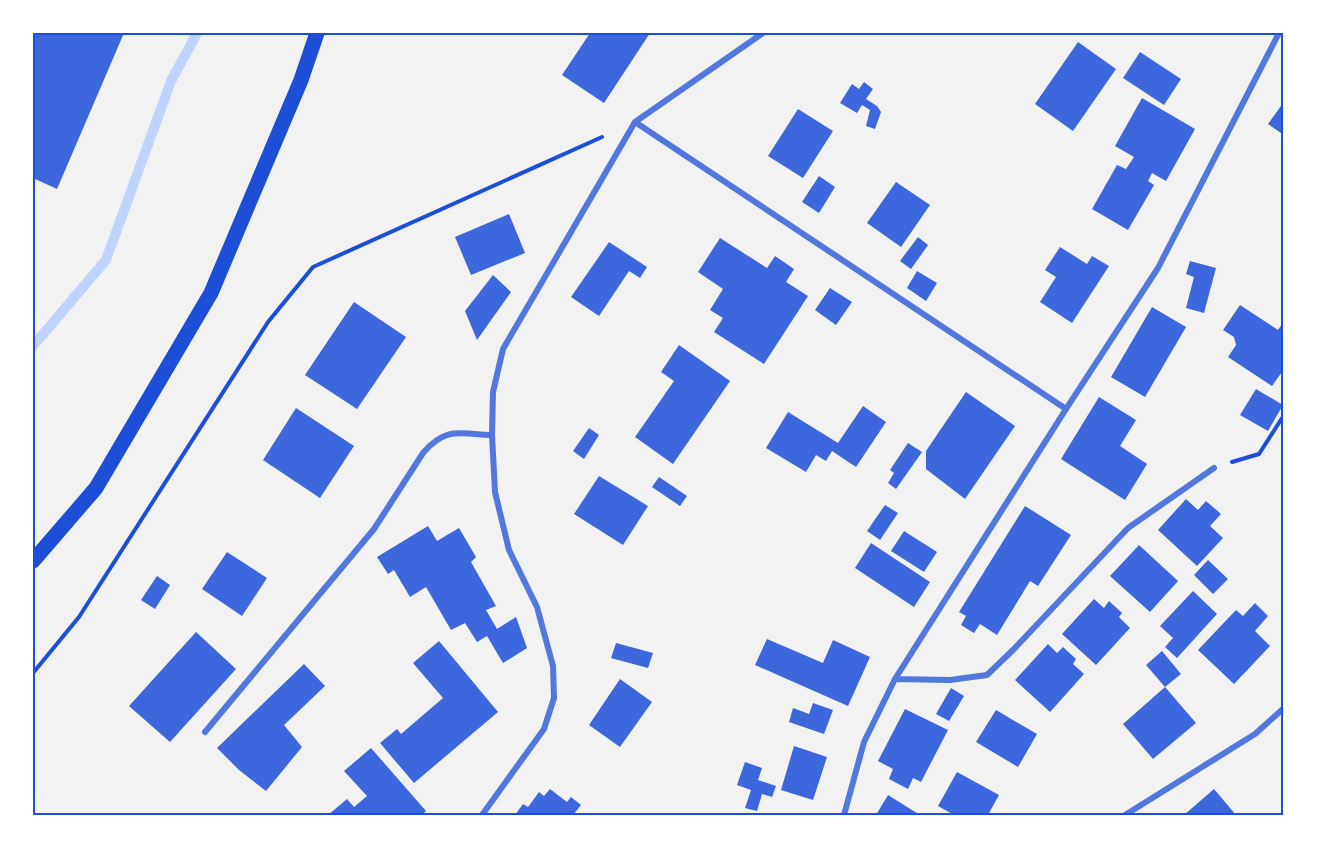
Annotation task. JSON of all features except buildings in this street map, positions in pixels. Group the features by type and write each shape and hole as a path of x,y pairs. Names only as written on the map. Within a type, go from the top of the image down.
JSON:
{"main road":[{"path":"33,561 96,488 211,293 301,80 317,33"}],"street":[{"path":"482,815 544,729 554,698 553,666 537,607 509,549 495,492 492,435 493,392 503,349 635,122 763,33"},
{"path":"844,815 864,742 895,679 1158,268 1279,33"},
{"path":"635,122 1066,409"},
{"path":"205,732 374,529 432,442 450,432 492,435"},
{"path":"895,679 951,680 987,675 1014,650 1128,528 1214,468"},
{"path":"1125,815 1256,734 1284,708"}],"path":[{"path":"33,673 79,617 268,322 314,267 635,122"},
{"path":"1214,468 1259,454 1284,415"}],"waterway":[{"path":"33,346 106,260 171,81 197,33"}]}
